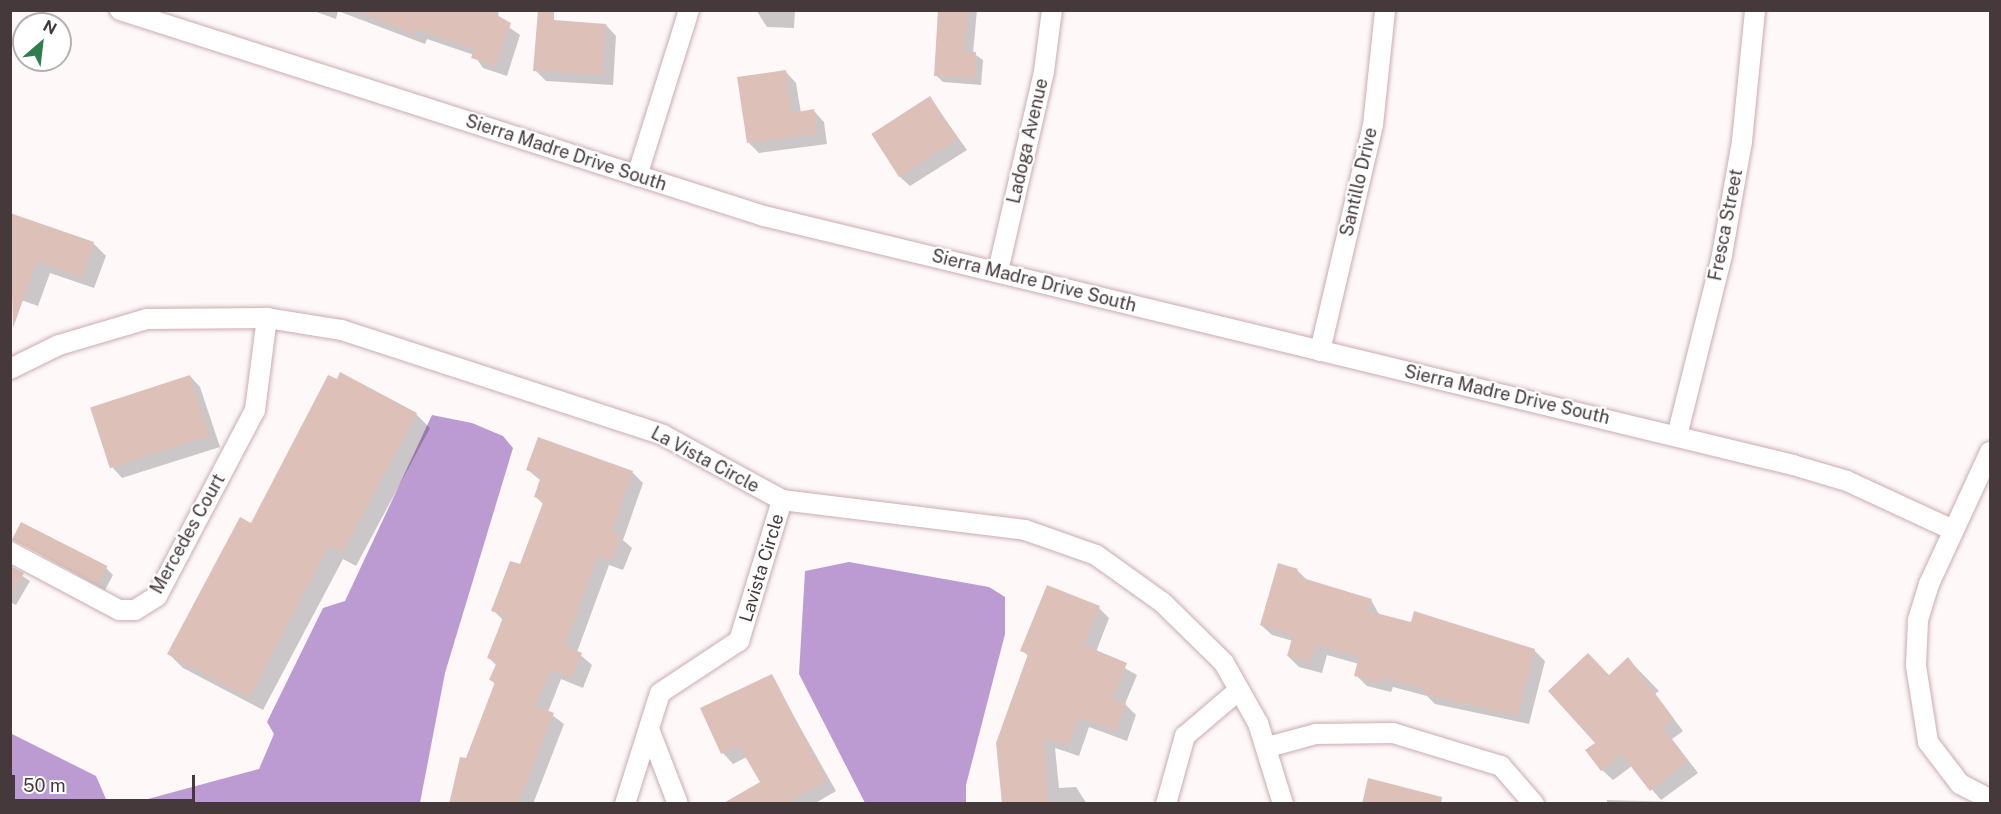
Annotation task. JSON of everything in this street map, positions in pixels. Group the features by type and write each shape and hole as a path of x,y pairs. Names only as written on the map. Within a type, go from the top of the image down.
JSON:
{"street":[{"name":"Sierra Madre Drive South","path":"120,10 764,216 1677,436 1847,481 1953,530"},
{"path":"638,176 689,10"},
{"name":"Ladoga Avenue","path":"998,271 1044,71 1052,10"},
{"name":"Santillo Drive","path":"1320,351 1373,125 1384,10"},
{"name":"Fresca Street","path":"1677,436 1722,255 1742,141 1755,10"},
{"name":"La Vista Circle","path":"10,369 59,345 147,319 267,318 387,344 663,435 783,500 1025,530 1096,555 1162,602 1224,663 1268,747 1283,804"},
{"name":"Mercedes Court","path":"10,552 119,610 135,610 157,596 255,410 267,318"},
{"path":"1988,798 1960,784 1928,742 1916,666 1918,620 1953,530 1990,452"},
{"name":"Lavista Circle","path":"625,804 660,693 739,641 783,500"},
{"path":"1166,804 1185,736 1239,690"},
{"path":"649,729 678,804"},
{"path":"1268,747 1317,734 1393,733 1501,766 1534,804"}],"shaded area":[{"path":"432,415 472,423 503,436 513,448 445,673 420,803 133,803 259,769 274,734 267,722 323,608 345,601"},
{"path":"849,562 989,587 1005,597 1005,634 966,785 966,803 865,803 799,674 805,571"},
{"path":"10,733 96,776 106,799 118,803 11,803"}],"building":[{"path":"356,10 488,10 511,23 496,66 471,58 474,49 416,29 414,35"},
{"path":"538,10 554,10 554,20 606,24 603,75 533,71"},
{"path":"938,10 968,10 965,51 976,52 975,78 934,76"},
{"path":"786,70 792,113 814,109 817,134 747,143 737,77"},
{"path":"930,96 958,139 899,177 871,134"},
{"path":"10,213 94,242 82,277 37,261 13,328"},
{"path":"340,372 417,413 342,553 329,546 249,698 167,654 240,517 251,523 328,375 337,379"},
{"path":"190,375 210,436 110,468 90,407"},
{"path":"538,437 633,471 612,532 622,536 612,561 598,555 574,620 565,646 582,653 572,678 550,670 536,706 554,713 518,804 449,804 460,757 466,758 495,682 489,680 497,662 487,658 504,615 491,611 510,561 520,564 544,500 534,497 541,476 526,470"},
{"path":"21,522 107,566 98,584 12,540"},
{"path":"1278,563 1298,569 1296,576 1372,599 1368,611 1411,622 1414,611 1535,649 1518,716 1423,694 1424,689 1382,678 1381,683 1354,676 1359,657 1316,645 1311,663 1287,656 1293,635 1260,625"},
{"path":"10,566 24,573 10,596"},
{"path":"1047,585 1100,606 1084,645 1127,663 1113,698 1126,703 1116,731 1078,717 1068,746 1045,738 1048,804 1002,804 996,743 1028,654 1020,651"},
{"path":"1588,653 1609,675 1628,657 1674,719 1663,728 1688,761 1650,791 1622,755 1601,771 1585,750 1595,743 1548,691"},
{"path":"772,674 827,780 786,804 722,804 760,782 739,746 721,754 700,708"},
{"path":"1368,778 1442,797 1441,804 1362,804"}]}
